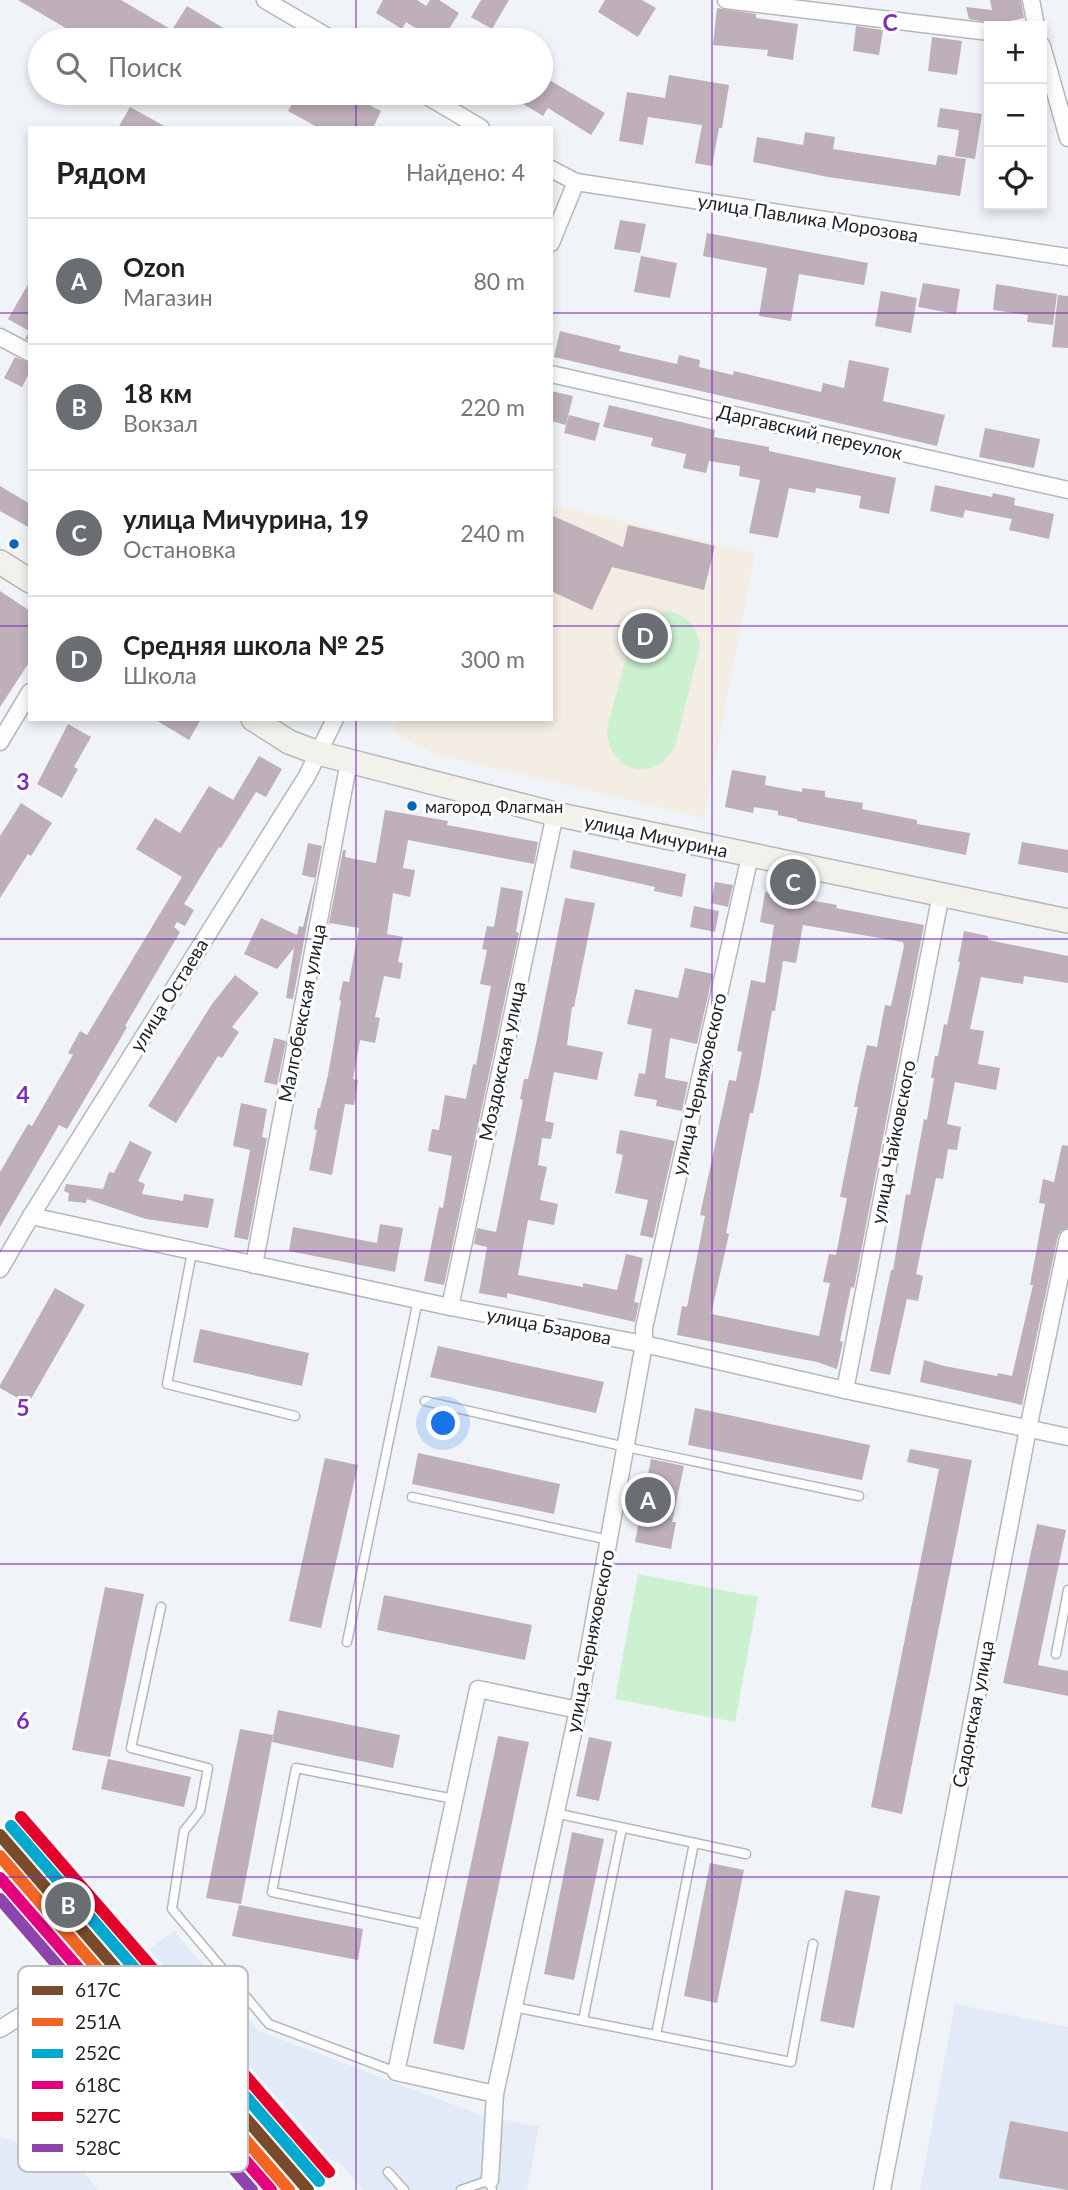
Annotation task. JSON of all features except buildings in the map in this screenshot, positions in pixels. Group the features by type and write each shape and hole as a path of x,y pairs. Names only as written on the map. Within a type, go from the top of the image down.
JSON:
{"street":[{"path":"265,0 313,28"},
{"path":"726,0 984,31"},
{"path":"1031,0 1031,21"},
{"path":"1047,64 1068,138"},
{"path":"442,105 478,126"},
{"name":"улица Павлика Морозова","path":"553,170 576,182 1068,257"},
{"path":"553,238 576,182"},
{"path":"0,337 28,353"},
{"name":"Даргавский переулок","path":"553,374 1068,490"},
{"path":"0,562 28,580"},
{"path":"0,742 28,695"},
{"name":"улица Мичурина","path":"256,721 289,741 318,753 555,814 1068,921"},
{"name":"улица Остаева","path":"0,1269 307,776 334,721"},
{"name":"Малгобекская улица","path":"254,1265 349,761"},
{"name":"Моздокская улица","path":"450,1307 555,814"},
{"name":"улица Черняховского","path":"491,2185 495,2094 578,1710 644,1344 644,1328 750,856"},
{"name":"улица Чайковского","path":"845,1390 941,894"},
{"name":"улица Бзарова","path":"31,1216 450,1307 644,1344 1068,1437"},
{"name":"Садонская улица","path":"882,2190 1028,1429 1068,1238"},
{"path":"495,2094 396,2072 454,1799 478,1689 578,1710"},
{"path":"0,2029 18,2018"},
{"path":"248,2172 264,2190"}],"lane":[{"path":"192,1252 167,1384 295,1416"},
{"path":"347,1642 418,1300"},
{"path":"425,1401 625,1447 859,1496"},
{"path":"412,1497 609,1540"},
{"path":"1056,1654 1068,1590"},
{"path":"161,1607 131,1748 208,1768 200,1811 184,1831 172,1909 220,1966"},
{"path":"428,1925 272,1892 296,1768 454,1799"},
{"path":"555,1814 746,1854"},
{"path":"583,2020 622,1828"},
{"path":"656,2035 694,1843"},
{"path":"514,2007 791,2062 813,1944"},
{"path":"248,1999 269,2024 396,2072"},
{"path":"388,2172 404,2190"},
{"path":"461,2190 491,2185"}],"shaded area":[{"path":"553,504 755,553 704,818 435,754 393,733 398,721 553,721"},
{"path":"174,1931 204,1966 164,1966 149,1949"},
{"path":"955,2004 1068,2027 1068,2190 920,2190"},
{"path":"248,2018 259,2031 486,2117 539,2126 527,2190 363,2190 339,2162 329,2160 248,2065"},
{"path":"0,2137 18,2143 18,2172 84,2172 98,2190 0,2190"}],"green space":[{"path":"668,611 690,623 700,646 675,747 666,759 655,766 633,768 615,755 609,743 607,728 634,628 650,616"},
{"path":"638,1574 758,1597 735,1722 615,1699"}],"transit line":[{"name":"527С","path":"21,1817 150,1966"},
{"name":"252С","path":"11,1826 132,1966"},
{"name":"617C","path":"0,1835 114,1966"},
{"name":"251А","path":"0,1856 95,1966"},
{"name":"618С","path":"0,1878 76,1966"},
{"name":"528С","path":"0,1899 58,1966"},
{"name":"527С","path":"248,2079 329,2172"},
{"name":"252С","path":"248,2099 319,2181"},
{"name":"617C","path":"248,2121 308,2190"},
{"name":"251А","path":"248,2143 289,2190"},
{"name":"618С","path":"248,2164 271,2190"},
{"name":"528С","path":"236,2172 252,2190"}],"place":[{"name":"Средняя школа № 25","path":"645,636"},
{"name":"магород Флагман","path":"412,806"},
{"name":"улица Мичурина, 19","path":"793,882"},
{"name":"Ozon","path":"648,1500"},
{"name":"18 км","path":"68,1905"}]}
